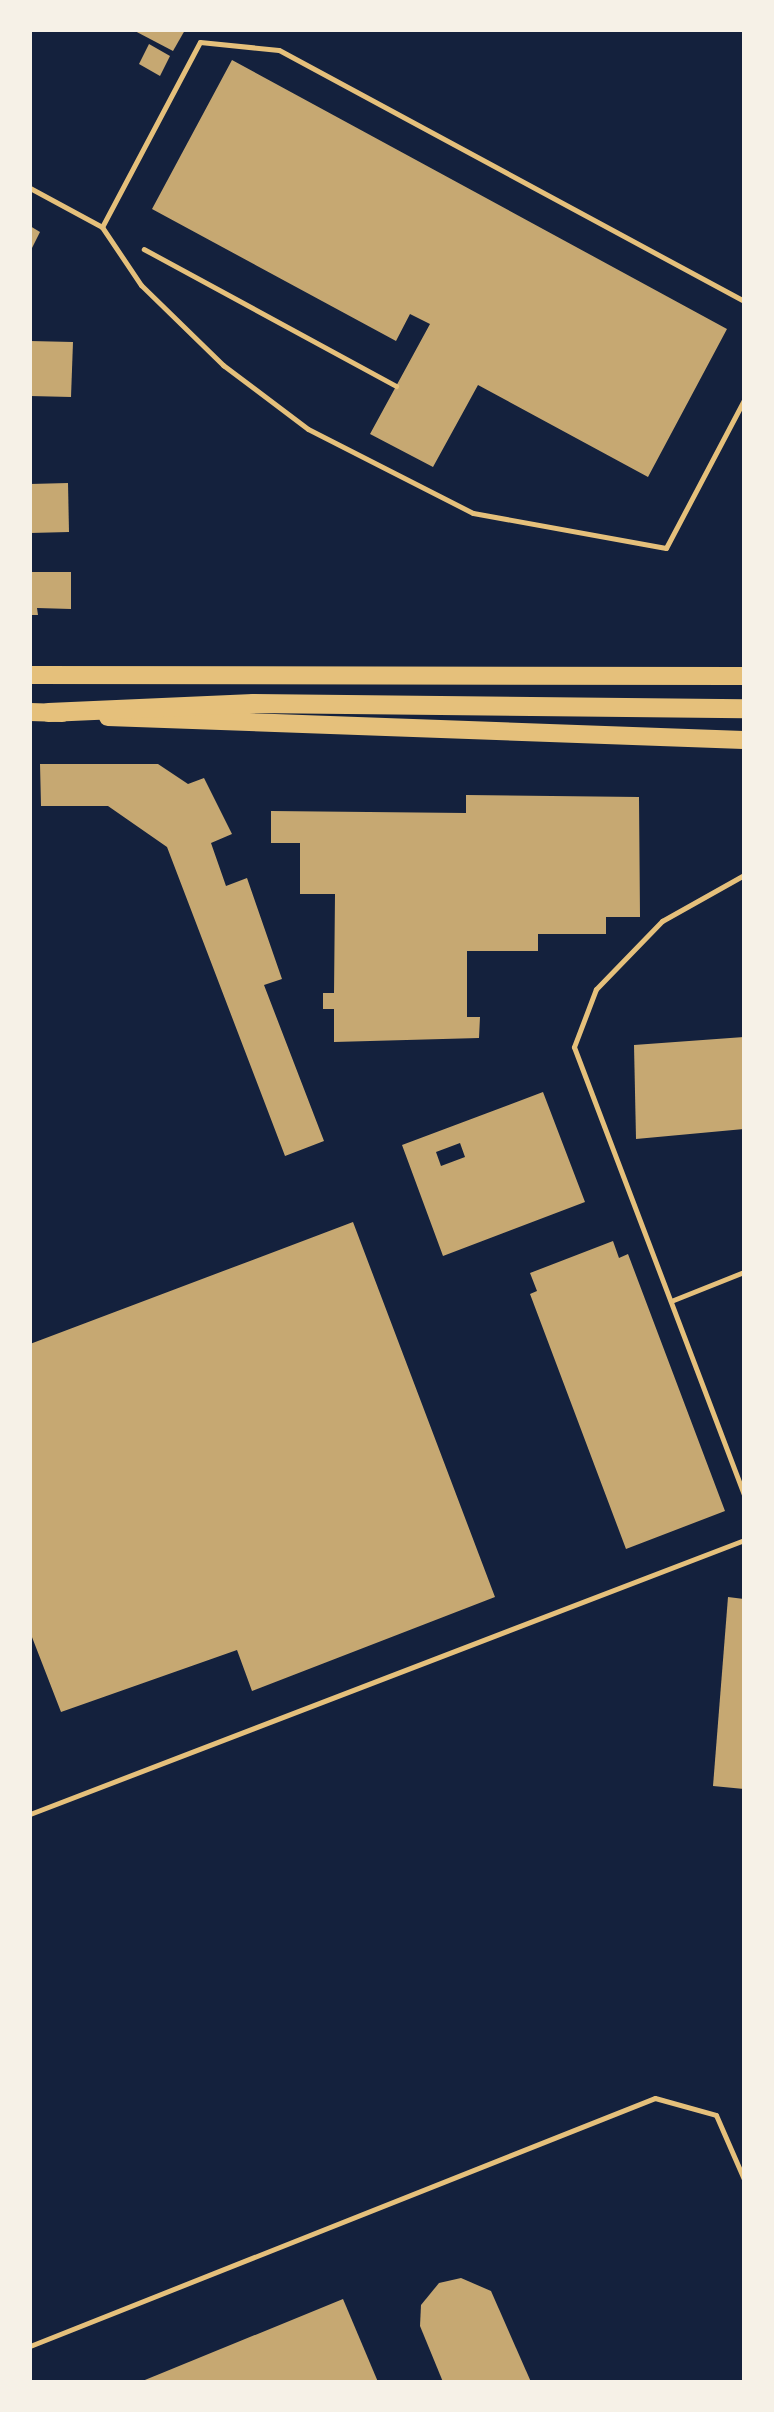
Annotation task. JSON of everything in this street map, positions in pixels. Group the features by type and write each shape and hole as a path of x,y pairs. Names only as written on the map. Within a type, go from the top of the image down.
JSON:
{"highway":[{"path":"39,712 253,704 744,708"}],"main road":[{"path":"30,675 744,676"},
{"path":"39,712 249,726 744,740"}],"lane":[{"path":"102,227 200,42 279,50 744,301"},
{"path":"30,188 102,227 141,285 223,365 308,429 473,513 666,548 744,400"},
{"path":"744,875 662,921 596,989 575,1047 744,1494"},
{"path":"671,1301 744,1272"},
{"path":"30,1814 744,1540"},
{"path":"30,2346 654,2098 716,2115 744,2179"}],"path":[{"path":"121,256 141,247 396,386"}],"building":[{"path":"133,30 185,30 173,51"},
{"path":"149,44 170,56 160,76 139,64"},
{"path":"232,60 727,329 648,477 478,385 433,467 370,434 430,324 410,314 396,341 152,209"},
{"path":"30,226 40,232 30,252"},
{"path":"30,341 73,342 71,397 30,396"},
{"path":"68,483 69,532 30,533 30,484"},
{"path":"30,572 71,572 71,609 37,608 38,615 30,615"},
{"path":"40,764 158,764 188,784 204,778 232,834 211,843 226,886 247,878 282,979 264,985 324,1141 285,1156 167,847 108,806 41,806"},
{"path":"466,795 639,797 640,917 606,917 606,934 538,934 538,951 467,951 467,1017 480,1017 479,1038 334,1042 334,1009 323,1009 323,993 334,993 335,894 300,894 300,843 271,843 271,811 466,813"},
{"path":"744,1037 744,1129 636,1139 634,1045"},
{"path":"543,1092 585,1202 443,1256 402,1145","holes":["460,1143 465,1157 441,1166 436,1152"]},
{"path":"353,1222 495,1597 252,1691 237,1650 61,1712 30,1632 30,1344"},
{"path":"613,1241 619,1258 628,1254 725,1511 626,1549 530,1294 537,1291 530,1273"},
{"path":"728,1597 744,1599 744,1789 713,1786"},
{"path":"461,2278 491,2291 531,2382 443,2382 420,2326 421,2305 439,2283"},
{"path":"343,2299 378,2382 140,2382"}]}
